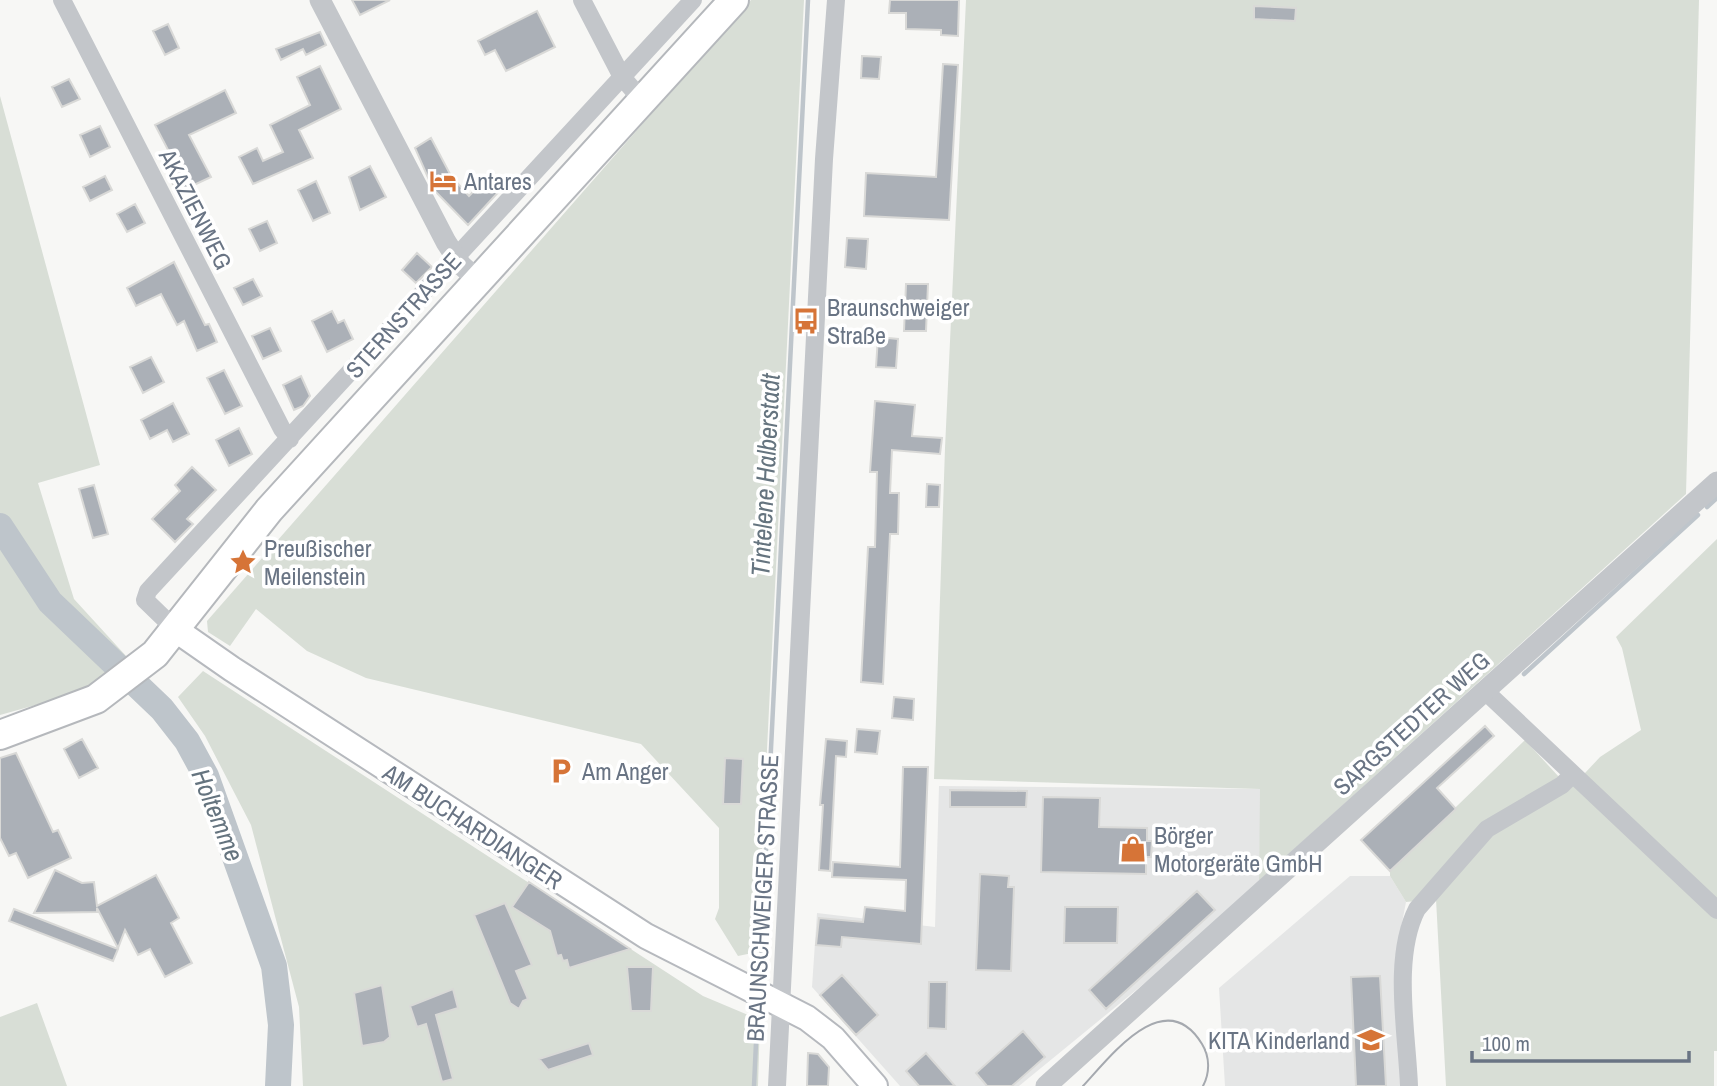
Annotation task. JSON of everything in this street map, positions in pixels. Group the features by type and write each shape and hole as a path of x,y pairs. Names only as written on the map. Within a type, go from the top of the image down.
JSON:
{"main road":[{"name":"STERNSTRASSE","path":"0,735 69,712 108,692 149,659 176,630 269,510 734,0"},
{"name":"AM BUCHARDIANGER","path":"176,630 243,677 635,930 681,956 781,1003 833,1038 875,1086"}],"street":[{"name":"AKAZIENWEG","path":"62,0 276,418 290,439"},
{"path":"320,0 455,258 478,280"},
{"path":"583,0 622,77 641,99"},
{"name":"STERNSTRASSE","path":"176,630 149,606 145,600 148,591 693,0"},
{"name":"BRAUNSCHWEIGER STRASSE","path":"777,1086 824,159 836,0"},
{"name":"SARGSTEDTER WEG","path":"1046,1086 1717,482"},
{"path":"1485,691 1717,910"},
{"path":"1409,1086 1403,954 1407,931 1417,909 1487,829 1562,785 1572,775"}],"shaded area":[{"path":"751,0 804,0 757,952 738,956 715,919 719,908 719,828 641,744 366,678 307,651 256,609 230,646 208,632 207,621"},
{"path":"966,0 1699,0 1686,494 1259,881 1260,789 934,779 945,448"},
{"path":"0,96 100,465 38,483 74,599 127,657 82,692 0,715"},
{"path":"1717,539 1717,1051 1714,1051 1714,1086 1446,1086 1436,899 1406,902 1390,876 1390,871 1525,740 1570,789 1600,757 1641,730 1622,648 1616,637"},
{"path":"203,671 703,996 760,1020 758,1086 303,1086 299,1007 251,825 205,736 178,697"},
{"path":"939,786 1261,789 1259,881 1179,955 1019,1086 900,1086 812,987 817,913 935,927"},
{"path":"1350,876 1390,876 1406,902 1395,959 1402,1086 1225,1086 1219,988"},
{"path":"37,1003 67,1086 0,1086 0,1017"}],"building":[{"path":"352,0 390,0 360,15"},
{"path":"890,0 959,0 958,36 941,35 941,30 906,29 906,13 889,13"},
{"path":"1254,6 1296,8 1295,21 1254,19"},
{"path":"537,11 555,47 506,71 495,50 485,55 478,41"},
{"path":"168,24 179,48 165,55 153,31"},
{"path":"320,32 326,45 306,55 303,49 281,60 276,49"},
{"path":"862,56 881,57 879,79 861,78"},
{"path":"943,64 958,65 949,220 864,216 866,173 936,177"},
{"path":"320,66 341,109 299,130 313,158 253,184 239,157 257,148 263,161 283,152 270,125 310,105 297,77"},
{"path":"69,79 80,99 62,107 52,87"},
{"path":"225,90 236,113 189,135 211,177 177,193 167,172 177,167 155,125"},
{"path":"100,126 110,147 90,157 80,135"},
{"name":"Antares","path":"431,138 451,176 469,196 491,173 504,186 468,225 433,189 415,148"},
{"path":"370,166 386,197 360,210 349,177"},
{"path":"105,176 112,190 90,201 83,187"},
{"path":"316,181 330,213 313,221 298,190"},
{"path":"135,204 145,223 127,232 117,214"},
{"path":"267,221 277,243 260,251 249,229"},
{"path":"847,238 868,239 866,269 845,267"},
{"path":"417,253 432,267 416,283 402,270"},
{"path":"174,262 205,325 209,324 217,342 197,351 184,321 177,325 161,294 136,306 127,288"},
{"path":"253,279 262,296 243,305 234,288"},
{"path":"906,284 928,284 926,331 904,331"},
{"path":"332,311 338,323 344,320 353,339 327,352 312,321"},
{"path":"270,328 281,351 263,359 252,336"},
{"path":"878,337 898,339 896,368 876,367"},
{"path":"151,357 164,382 143,393 130,367"},
{"path":"224,370 242,406 225,414 207,378"},
{"path":"301,376 310,396 303,406 294,410 283,385"},
{"path":"875,401 915,405 912,436 942,438 940,454 892,450 890,493 899,493 898,534 890,534 883,684 861,682 868,547 875,547 877,472 870,472"},
{"path":"173,403 189,434 173,442 167,430 150,439 141,420"},
{"path":"239,428 252,454 229,466 216,440"},
{"path":"192,467 216,490 187,519 193,524 175,542 152,519 180,491 175,485"},
{"path":"927,484 940,485 939,507 926,507"},
{"path":"94,485 108,534 93,538 79,489"},
{"path":"894,697 914,699 913,720 892,718"},
{"path":"1485,726 1494,736 1437,788 1456,809 1390,871 1361,840"},
{"path":"857,729 880,731 877,754 855,752"},
{"path":"82,739 98,768 79,778 64,749"},
{"path":"826,739 847,741 846,757 836,756 830,871 819,870 823,805 820,805"},
{"path":"16,753 53,832 58,830 71,858 28,878 16,853 9,856 0,838 0,758"},
{"path":"725,758 743,759 741,804 723,804"},
{"path":"903,767 928,767 921,944 842,937 841,947 816,945 819,918 863,922 865,907 905,911 906,880 832,877 833,862 900,867"},
{"path":"950,790 1027,791 1026,807 950,807"},
{"path":"1043,797 1100,798 1099,827 1147,828 1147,841 1152,841 1151,857 1146,857 1146,874 1041,872"},
{"path":"55,870 82,883 94,882 97,906 156,875 179,918 171,923 192,963 165,977 150,949 138,955 125,930 118,948 97,908 97,912 34,913"},
{"path":"980,874 1009,876 1008,887 1014,887 1011,971 976,970"},
{"path":"529,882 630,949 569,968 567,960 563,961 561,955 557,956 550,931 512,907"},
{"path":"1197,891 1215,910 1106,1009 1089,990"},
{"path":"505,903 532,965 516,971 528,999 523,1001 519,1009 510,1003 474,915"},
{"path":"1065,907 1118,907 1117,943 1064,943"},
{"path":"14,909 118,949 113,961 9,921"},
{"path":"627,967 653,967 651,1011 631,1011"},
{"path":"842,975 878,1015 856,1035 820,995"},
{"path":"1380,976 1386,1086 1356,1086 1351,977"},
{"path":"929,982 947,982 946,1029 928,1028"},
{"path":"382,985 390,1037 384,1042 362,1046 354,993"},
{"path":"453,989 458,1008 436,1015 453,1079 442,1082 426,1024 417,1027 410,1006"},
{"path":"1023,1031 1045,1057 1012,1086 987,1086 976,1073"},
{"path":"589,1043 593,1055 548,1070 539,1059"},
{"path":"808,1053 818,1054 829,1067 828,1086 807,1086"},
{"path":"926,1053 955,1086 919,1086 906,1071"}],"waterway":[{"name":"Tintelene Halberstadt","path":"761,951 808,0"},
{"path":"1707,507 1717,498"},
{"path":"1524,674 1698,515"},
{"name":"Holtemme","path":"0,526 50,602 162,709 187,741 206,776 274,966 281,1025 278,1086"},
{"name":"Tintelene Halberstadt","path":"754,1086 757,1021"}],"tram line":[{"path":"1083,1086 1139,1031 1155,1023 1172,1021 1187,1027 1205,1049 1208,1065 1203,1086"}],"place":[{"name":"Antares","path":"443,181"},
{"name":"Braunschweiger Straße","path":"806,321"},
{"name":"Preußischer Meilenstein","path":"243,562"},
{"name":"Am Anger","path":"561,771"},
{"name":"Börger Motorgeräte GmbH","path":"1133,849"},
{"name":"KITA Kinderland","path":"1371,1040"}]}
